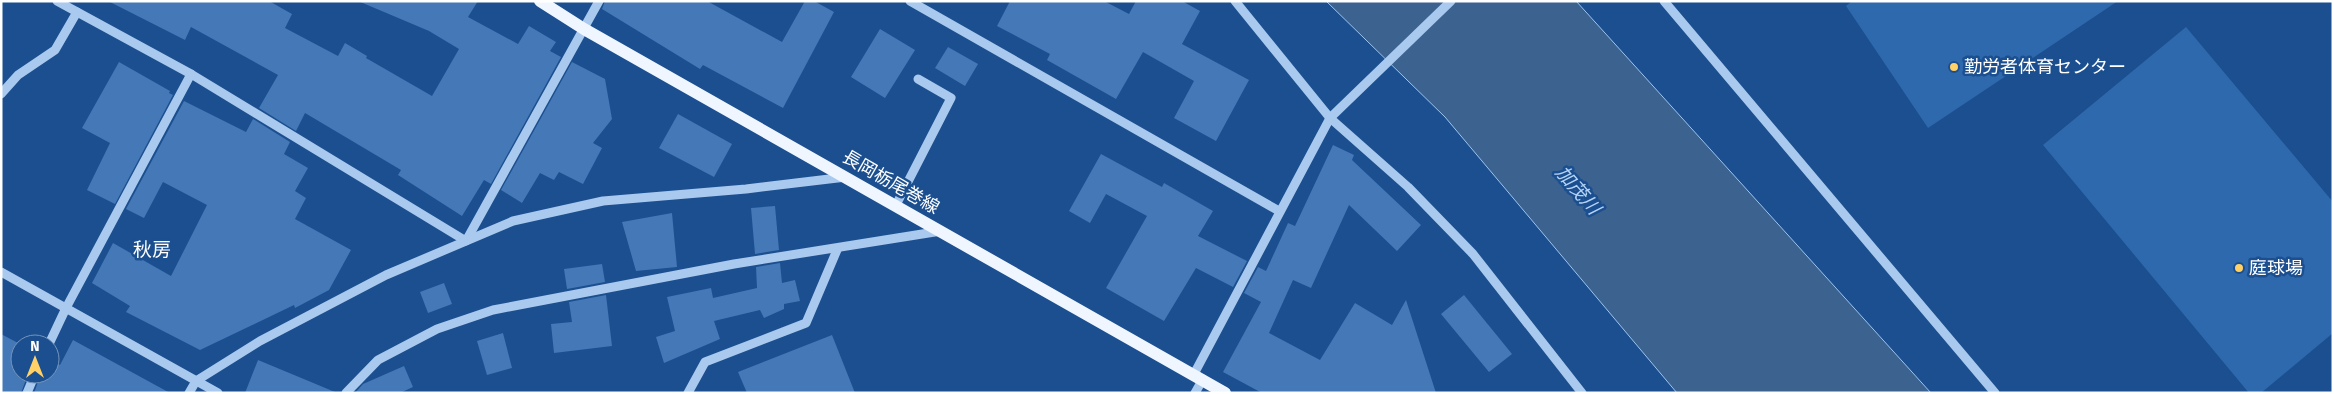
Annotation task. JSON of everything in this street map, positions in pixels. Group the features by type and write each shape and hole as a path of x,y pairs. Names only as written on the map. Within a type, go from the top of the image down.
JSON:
{"main road":[{"name":"長岡栃尾巻線","path":"540,1 584,29 1225,393"}],"street":[{"path":"57,1 191,74 466,241"},
{"path":"466,241 599,1"},
{"path":"910,1 1279,211"},
{"path":"1235,1 1330,118 1408,187 1473,254 1582,393"},
{"path":"1195,393 1199,377 1279,211 1330,118 1451,1"},
{"path":"1664,1 1995,393"},
{"path":"1,94 18,76 54,50 77,12"},
{"path":"54,334 191,74"},
{"path":"896,205 951,98 918,79"},
{"path":"189,393 196,381 260,341 386,275 513,221 604,201 846,177"},
{"path":"346,393 378,360 438,329 493,310 734,264 837,250 941,231"},
{"path":"688,393 705,362 806,323 837,250"},
{"path":"1,272 218,393"}],"shaded area":[{"name":"勤労者体育センター","path":"1852,1 2118,1 1928,128 1846,6"},
{"name":"庭球場","path":"2186,27 2333,202 2333,333 2261,393 2249,393 2043,145"}],"water":[{"name":"加茂川","path":"1326,1 1576,1 1931,393 1677,393 1445,117"}],"building":[{"path":"108,1 269,1 292,14 285,28 338,56 345,43 367,56 366,58 432,96 459,49 429,31 358,1 478,1 468,17 518,44 529,26 556,42 550,51 561,57 491,184 484,180 462,216 398,175 401,170 305,113 296,131 259,108 278,75 191,27 185,40"},
{"path":"605,1 707,1 782,42 805,1 814,1 834,12 783,108 703,65 700,69 602,9"},
{"path":"1010,1 1104,1 1129,14 1136,1 1182,1 1200,11 1182,44 1249,80 1216,141 1174,118 1194,81 1143,52 1116,99 1047,60 1050,54 997,26"},
{"path":"880,29 915,50 885,98 851,77"},
{"path":"948,47 978,64 965,86 935,68"},
{"path":"119,62 170,91 169,93 173,95 115,204 87,190 110,143 82,128"},
{"path":"572,62 605,79 612,119 593,143 602,148 583,184 559,172 554,180 540,173 522,203 501,190"},
{"path":"184,101 246,132 253,119 290,142 284,154 308,168 295,191 306,198 295,219 351,250 329,290 295,308 294,305 200,350 126,312 130,306 92,283 113,243 171,276 207,205 163,182 144,218 126,209"},
{"path":"678,114 732,144 714,177 659,148"},
{"path":"1333,145 1354,155 1352,160 1421,225 1397,251 1349,205 1311,288 1293,280 1269,333 1320,360 1355,303 1392,325 1406,300 1436,393 1262,393 1223,372 1261,302 1244,293 1258,267 1266,271 1288,223 1295,226"},
{"path":"1101,154 1162,187 1164,183 1213,211 1198,236 1247,261 1233,287 1196,268 1164,321 1106,288 1147,216 1106,194 1090,223 1069,211"},
{"path":"775,206 779,250 755,254 751,208"},
{"path":"672,213 677,267 636,271 622,222"},
{"path":"780,263 782,283 795,280 800,301 784,304 784,309 764,318 760,310 714,321 720,339 664,363 656,337 675,331 667,297 711,288 713,298 757,288 756,267"},
{"path":"602,264 605,282 567,289 564,269"},
{"path":"444,283 452,304 428,313 420,292"},
{"path":"606,295 612,346 554,353 551,324 572,322 569,302"},
{"path":"1464,295 1512,354 1489,372 1441,314"},
{"path":"503,333 512,368 487,375 477,341"},
{"path":"1,334 10,339 10,384 24,384 21,393 1,393"},
{"path":"832,335 855,393 747,393 738,372"},
{"path":"73,340 170,393 34,393 37,384 60,384 60,365"},
{"path":"258,360 335,392 335,393 245,393"},
{"path":"404,366 413,387 400,393 355,393 363,384"}],"place":[{"name":"勤労者体育センター","path":"1954,67"},
{"name":"庭球場","path":"2239,268"}],"district":[{"name":"秋房","path":"152,249"}]}
